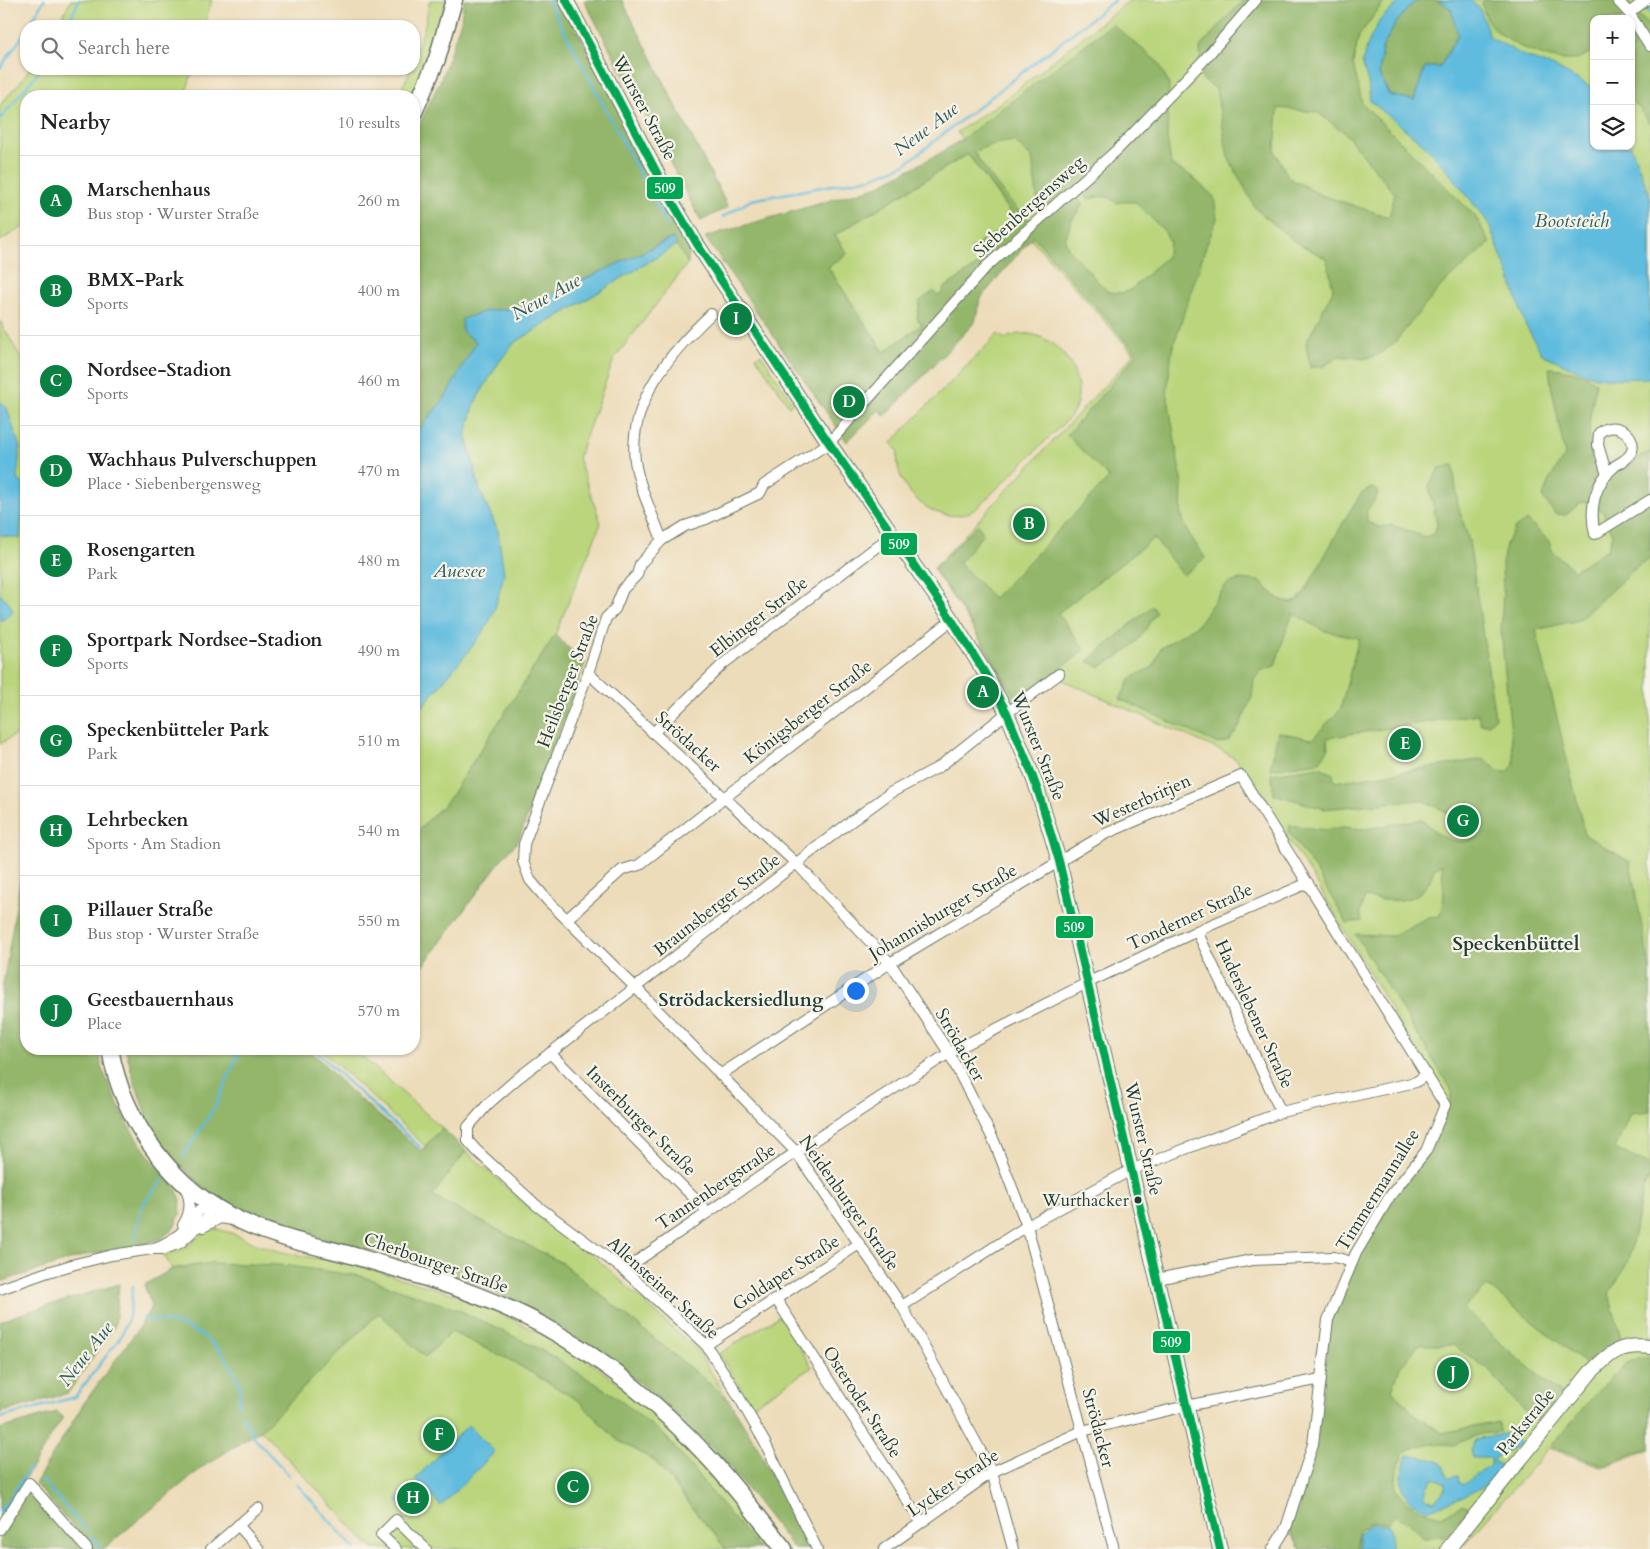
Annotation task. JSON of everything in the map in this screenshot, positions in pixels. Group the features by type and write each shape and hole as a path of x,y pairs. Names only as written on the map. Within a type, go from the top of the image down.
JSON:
{"main road":[{"path":"420,99 438,59 454,0"},
{"name":"Cherbourger Straße","path":"112,1055 118,1081 132,1113 151,1146 181,1180 209,1204 241,1221 292,1240 446,1283 511,1309 573,1344 634,1388 674,1422 720,1471 784,1549"}],"street":[{"name":"Wurster Straße","path":"566,0 678,213 732,300 952,620 1007,713 1038,791 1059,861 1220,1549"},
{"name":"Siebenbergensweg","path":"829,443 986,267 1118,148 1204,60 1256,0"},
{"path":"1617,0 1639,5 1650,46"},
{"path":"662,540 639,478 634,445 636,425 641,407 657,376 687,337 711,314"},
{"path":"1607,474 1598,445 1599,433 1608,428 1616,427 1623,429 1628,434 1633,442 1632,451 1628,457 1607,474 1593,500 1593,524 1596,534 1650,500"},
{"name":"Heilsberger Straße","path":"523,861 524,844 588,673 606,618 615,609 623,589 637,574 640,564 662,540 685,526 721,512 760,493 764,485 829,443"},
{"name":"Elbinger Straße","path":"653,733 723,664 892,535"},
{"name":"Königsberger Straße","path":"567,919 622,870 639,865 952,620"},
{"name":"Strödacker","path":"588,673 797,864 890,963 949,1053 994,1141 1027,1226 1114,1549"},
{"path":"1007,713 1059,674"},
{"name":"Braunsberger Straße","path":"468,1141 468,1127 488,1104 518,1078 797,864 838,830 890,793 939,767 1007,713"},
{"name":"Westerbritjen","path":"1059,861 1105,834 1241,776"},
{"name":"Timmermannallee","path":"1241,776 1446,1105 1426,1152 1390,1196 1352,1262 1328,1320 1313,1444 1286,1528 1273,1549"},
{"name":"Neidenburger Straße","path":"523,861 530,880 548,901 796,1152 902,1306 992,1472 1013,1549"},
{"name":"Johannisburger Straße","path":"720,1074 890,963 1059,861"},
{"name":"Tonderner Straße","path":"1087,983 1197,931 1308,883"},
{"name":"Haderslebener Straße","path":"1197,931 1281,1112"},
{"name":"Tannenbergstraße","path":"624,1270 796,1152 949,1053 1087,983"},
{"name":"Insterburger Straße","path":"550,1053 708,1212"},
{"path":"902,1306 1027,1226 1131,1170 1281,1112 1416,1082 1427,1074"},
{"name":"Allensteiner Straße","path":"468,1141 536,1204 624,1270 706,1345 764,1440 817,1549"},
{"path":"176,1237 186,1220 190,1208 188,1195 181,1180"},
{"path":"0,1290 44,1273 75,1264 162,1246 176,1237 201,1209 209,1204 210,1212 208,1218 180,1243 164,1249 152,1249"},
{"path":"191,1234 220,1218 241,1221"},
{"name":"Goldaper Straße","path":"706,1345 859,1244"},
{"path":"1157,1279 1252,1260 1334,1257 1352,1262"},
{"name":"Osteroder Straße","path":"776,1299 921,1522"},
{"name":"Parkstraße","path":"1448,1549 1590,1373 1614,1351 1629,1346 1650,1347"},
{"name":"Lycker Straße","path":"884,1549 992,1472 1082,1431 1186,1406 1321,1379"},
{"path":"0,1529 29,1483 87,1549"},
{"path":"211,1549 258,1508"},
{"path":"396,1549 381,1535 396,1520 426,1549"},
{"path":"238,1525 259,1549"}],"green space":[{"path":"71,0 212,0 206,20 60,20"},
{"path":"430,0 446,0 422,75 414,90 401,90 408,75 420,75 420,41"},
{"path":"464,0 561,0 690,246 688,263 672,238 525,308 486,311 477,342 445,398 420,428 420,123 441,79 461,21"},
{"path":"584,0 622,0 728,207 701,221"},
{"path":"1130,0 1642,0 1650,9 1650,1449 1603,1467 1549,1448 1460,1549 1300,1549 1292,1535 1286,1535 1427,1152 1447,1105 1316,882 1237,760 1226,753 1058,678 1019,708 978,637 933,569 1134,354 1032,240 957,132 1007,98"},
{"path":"1243,0 1385,0 1359,36 1353,63 1362,103 1475,216 1490,243 1442,285 1395,342 1378,355 1364,359 1340,356 1324,366 1310,368 1306,343 1333,290 1327,259 1294,241 1256,209 1228,157 1216,89 1201,78 1200,47","holes":["1278,108 1317,112 1345,133 1395,194 1389,217 1321,195 1289,178 1275,152"]},
{"path":"1424,0 1441,2 1450,8 1458,34 1440,67 1425,67 1414,100 1389,95 1379,74 1382,48 1396,23 1412,3"},
{"path":"1484,0 1625,0 1650,27 1650,124 1635,104 1635,15 1590,15 1590,53 1572,60 1562,60 1527,50 1505,38 1489,23 1482,5"},
{"path":"1112,24 1159,63 1169,84 1167,136 1171,165 1191,176 1214,197 1217,219 1206,246 1172,350 1167,392 1182,484 1181,515 1189,534 1205,558 1183,575 1154,538 1058,613 1085,650 1017,701 977,634 934,569 978,524 983,534 959,563 994,598 1109,478 1067,435 1137,354 1033,236 980,299 975,322 885,416 879,410 847,442 705,237 876,187 937,155 964,138","holes":["1014,141 1032,158 1039,213 1032,220 1026,219 1012,203 992,179 974,152 990,145","968,154 1016,220 971,249 981,263 943,289 944,292 937,296 934,291 920,301 917,318 922,325 884,352 828,267 847,254 835,235","1081,190 1089,200 1096,197 1104,197 1111,198 1117,203 1135,202 1165,232 1170,241 1167,256 1133,288 1123,293 1109,292 1069,250 1065,240 1072,220 1083,204 1076,195"]},
{"path":"25,75 191,75 187,90 20,90 20,229 0,241 0,105"},
{"path":"968,154 1016,221 971,249 981,263 943,289 944,292 937,296 934,292 922,325 884,352 828,267 847,254 835,235"},
{"path":"677,245 688,263 614,359 578,458 601,523 555,635 449,799 420,829 420,709 441,685 498,531 480,491 466,434 475,402 499,362 514,343"},
{"path":"0,321 20,356 20,732 0,744"},
{"path":"998,334 1005,339 1021,334 1037,336 1051,343 1064,355 1073,369 1078,385 1077,402 1070,417 977,508 963,514 948,515 934,511 921,504 910,493 902,480 898,466 898,451 891,443"},
{"path":"761,354 793,403 789,406 756,357"},
{"path":"1549,368 1568,370 1586,376 1596,383 1589,423 1591,461 1598,472 1617,473 1636,458 1650,452 1650,558 1640,564 1579,620 1536,630 1585,835 1630,862 1650,970 1650,1111 1631,1113 1615,1149 1650,1165 1650,1177 1643,1188 1629,1260 1609,1294 1622,1342 1585,1363 1487,1286 1464,1308 1500,1343 1563,1396 1550,1414 1539,1424 1511,1397 1488,1369 1453,1345 1419,1345 1400,1367 1392,1390 1414,1414 1442,1433 1499,1422 1500,1432 1481,1434 1453,1445 1431,1443 1404,1452 1397,1468 1395,1488 1405,1500 1420,1509 1441,1516 1462,1505 1469,1508 1467,1517 1464,1522 1448,1534 1423,1537 1407,1522 1395,1515 1388,1523 1371,1522 1358,1532 1357,1549 1301,1549 1289,1529 1317,1443 1330,1320 1355,1264 1393,1198 1428,1153 1451,1100 1451,1089 1355,934 1392,936 1428,917 1440,916 1444,896 1442,864 1434,869 1429,881 1416,895 1398,900 1365,897 1360,913 1362,921 1347,923 1316,871 1289,832 1290,825 1325,830 1343,827 1365,829 1422,819 1447,839 1461,841 1479,837 1472,826 1421,800 1324,809 1274,794 1271,774 1320,767 1333,774 1335,782 1485,759 1498,771 1507,772 1514,765 1501,631 1502,564 1506,544 1515,528 1527,520 1548,540 1553,552 1574,570 1608,549 1613,535 1603,512 1591,502 1580,503 1566,515 1555,514 1543,497 1548,482 1565,455"},
{"path":"1453,465 1458,505 1469,541 1495,717 1489,724 1480,724 1478,714 1327,738 1328,750 1319,762 1270,769 1278,732 1312,739 1340,710 1359,638 1324,631 1293,613 1275,666 1262,670 1254,680 1252,697 1238,729 1228,741 1218,744 1120,699 1131,678 1153,667 1161,648 1197,625 1226,585 1240,579 1259,581 1279,599 1291,603 1298,600 1305,591 1349,512 1361,494 1371,488 1378,491 1376,499 1367,510 1367,522 1379,527 1392,525 1425,537 1435,533 1437,524 1429,486 1439,468"},
{"path":"1152,606 1156,612 1139,639 1127,651 1099,667 1088,661"},
{"path":"555,635 585,663 518,841 501,860 420,970 420,829 449,799"},
{"path":"20,882 20,1055 100,1055 101,1067 127,1124 149,1156 175,1187 181,1200 180,1214 174,1228 162,1238 148,1243 86,1255 0,1282 0,1003"},
{"path":"127,1055 315,1055 349,1090 421,1151 442,1128 466,1151 432,1196 562,1263 728,1399 757,1446 809,1549 794,1549 724,1460 649,1390 565,1330 532,1310 482,1287 412,1262 283,1228 210,1194 171,1156 149,1124"},
{"path":"326,1055 361,1055 442,1128 425,1146"},
{"path":"466,1151 523,1202 572,1236 697,1350 728,1399 562,1263 431,1196"},
{"path":"215,1229 279,1251 313,1258 336,1259 474,1300 555,1341 594,1365 635,1396 692,1449 777,1549 759,1549 665,1436 544,1351 212,1263 172,1269 164,1255 181,1250 207,1231"},
{"path":"212,1263 282,1265 361,1276 461,1311 544,1351 612,1394 665,1436 759,1549 726,1549 654,1460 617,1440 579,1401 510,1360 452,1332 425,1357 379,1313 261,1430 204,1466 103,1549 93,1549 35,1484 84,1403 139,1328 152,1306 144,1285 172,1269"},
{"path":"119,1284 115,1325 68,1393 0,1413 0,1322"},
{"path":"379,1312 425,1357 452,1332 510,1360 579,1401 617,1440 654,1460 726,1549 373,1549 261,1430"},
{"path":"779,1316 812,1367 752,1406 719,1354"},
{"path":"1650,1356 1650,1447 1603,1465 1551,1446 1604,1384 1627,1363 1641,1357"},
{"path":"57,1412 63,1417 0,1519 0,1429"},
{"path":"30,1489 81,1549 0,1549 0,1536"}],"water":[{"name":"Bootsteich","path":"1401,0 1424,0 1412,4 1396,23 1382,48 1379,74 1389,95 1414,100 1425,67 1440,67 1458,35 1451,9 1439,0 1470,0 1480,9 1490,37 1524,56 1557,68 1590,86 1590,150 1633,150 1650,196 1650,378 1619,379 1596,377 1542,354 1525,324 1511,281 1488,222 1446,169 1422,143 1370,101 1368,82 1362,62 1369,41 1380,20"},
{"name":"Auesee","path":"673,238 677,245 514,343 499,362 475,402 466,434 480,491 498,531 504,574 496,605 488,625 420,709 420,428 445,398 476,342 462,331 462,319 486,311 525,307"},
{"path":"0,402 7,408 20,448 17,479 20,481 20,539 0,535"},
{"path":"0,594 8,601 13,611 3,620 0,620"},
{"path":"468,1425 495,1452 441,1506 431,1496 411,1516 396,1500 412,1484 415,1488 419,1484 415,1479"},
{"path":"1509,1433 1521,1444 1494,1458 1494,1463 1502,1467 1497,1476 1473,1492 1427,1510 1410,1501 1403,1490 1402,1484 1402,1473 1407,1455 1436,1460 1443,1465 1449,1478 1458,1476 1459,1483 1463,1485 1474,1475 1489,1467 1491,1462 1491,1458 1472,1458 1470,1449 1475,1440","holes":["1434,1478 1445,1483 1443,1492 1434,1502 1424,1498 1427,1488"]},
{"path":"1371,1524 1389,1525 1392,1549 1359,1549 1359,1534"}],"waterway":[{"path":"32,20 44,0"},
{"path":"70,20 79,0"},
{"path":"548,0 667,225"},
{"name":"Neue Aue","path":"723,217 751,200 871,178 904,165 1115,0"},
{"path":"1642,5 1650,13"},
{"path":"0,68 20,40"},
{"path":"24,90 36,75"},
{"path":"0,119 20,95"},
{"name":"Neue Aue","path":"183,1156 215,1107 238,1055"},
{"path":"320,1055 420,1147"},
{"name":"Neue Aue","path":"135,1239 143,1204 163,1179"},
{"name":"Neue Aue","path":"0,1418 75,1397 120,1338 129,1317 133,1286"},
{"path":"143,1318 185,1327 212,1343 227,1360 238,1379 240,1389 238,1405"},
{"path":"242,1416 256,1440 289,1475"},
{"path":"0,1512 30,1468"},
{"path":"42,1480 86,1530"},
{"path":"296,1483 355,1549"},
{"path":"92,1537 101,1547"}],"transit line":[{"name":"509","path":"566,0 674,205 697,244 829,443 952,620 1007,713 1038,791 1059,861 1220,1549"}],"place":[{"name":"Pillauer Straße","path":"736,319"},
{"name":"Wachhaus Pulverschuppen","path":"849,402"},
{"name":"BMX-Park","path":"1029,524"},
{"name":"Marschenhaus","path":"983,692"},
{"name":"Rosengarten","path":"1405,744"},
{"name":"Speckenbütteler Park","path":"1463,821"},
{"name":"Wurthacker","path":"1138,1200"},
{"name":"Geestbauernhaus","path":"1453,1373"},
{"name":"Sportpark Nordsee-Stadion","path":"439,1435"},
{"name":"Nordsee-Stadion","path":"573,1487"},
{"name":"Lehrbecken","path":"413,1498"}],"district":[{"name":"Speckenbüttel","path":"1516,943"},
{"name":"Strödackersiedlung","path":"741,1000"}]}
